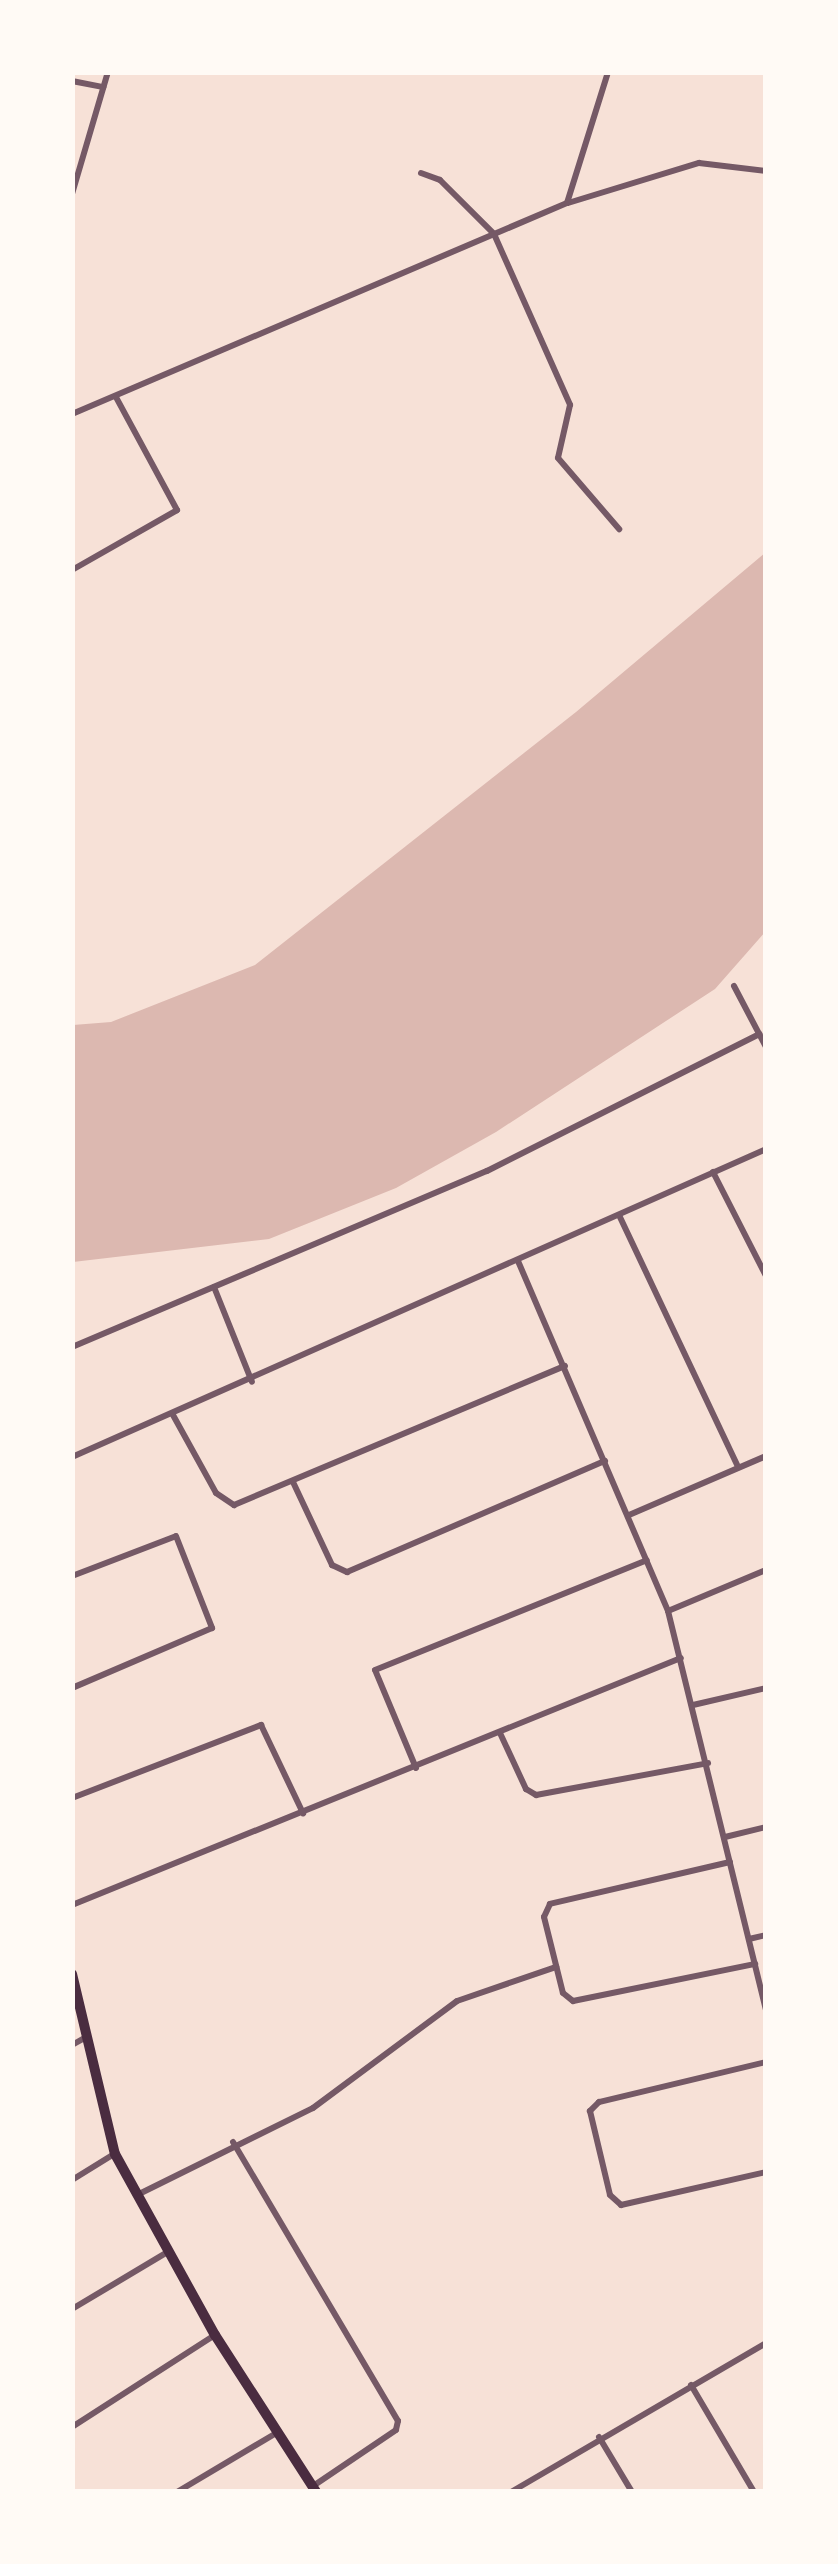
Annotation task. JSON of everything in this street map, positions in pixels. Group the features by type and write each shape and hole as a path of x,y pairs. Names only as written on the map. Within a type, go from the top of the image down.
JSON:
{"main road":[{"path":"72,1974 78,2042 115,2154 215,2336 314,2489"}],"street":[{"path":"72,194 108,72"},
{"path":"567,203 608,72"},
{"path":"72,81 103,87"},
{"path":"72,414 567,203 699,163 766,171"},
{"path":"421,172 440,180 494,234 570,405 558,458 619,529"},
{"path":"72,570 176,510 116,397"},
{"path":"734,986 766,1047"},
{"path":"72,1346 488,1172 759,1034"},
{"path":"72,1457 252,1382 766,1149"},
{"path":"713,1172 766,1276"},
{"path":"619,1215 738,1467"},
{"path":"518,1261 668,1612 766,2009"},
{"path":"214,1287 252,1382"},
{"path":"173,1415 227,1504 293,1482 565,1366"},
{"path":"629,1515 766,1456"},
{"path":"293,1482 332,1565 347,1572 606,1461"},
{"path":"72,1576 176,1536 212,1622 209,1633 72,1688"},
{"path":"416,1768 375,1670 647,1560"},
{"path":"668,1612 766,1570"},
{"path":"72,1905 682,1658"},
{"path":"693,1705 766,1688"},
{"path":"72,1798 261,1725 303,1813"},
{"path":"500,1733 526,1790 536,1795 708,1763"},
{"path":"725,1837 766,1828"},
{"path":"730,1862 544,1908 556,1966 565,1998 573,2001 755,1964"},
{"path":"750,1939 766,1935"},
{"path":"136,2196 234,2142 326,2099 457,2001 556,1966"},
{"path":"766,2062 591,2104 610,2195 621,2205 766,2172"},
{"path":"234,2142 398,2421 396,2430 314,2489"},
{"path":"72,2180 115,2154"},
{"path":"72,2309 166,2253"},
{"path":"72,2427 215,2336"},
{"path":"511,2492 599,2437 766,2343"},
{"path":"691,2386 754,2492"},
{"path":"183,2490 278,2432"},
{"path":"599,2437 632,2492"}],"shaded area":[{"path":"765,553 765,932 715,989 496,1132 396,1188 269,1239 73,1262 73,1025 111,1022 255,965 576,712"}]}
